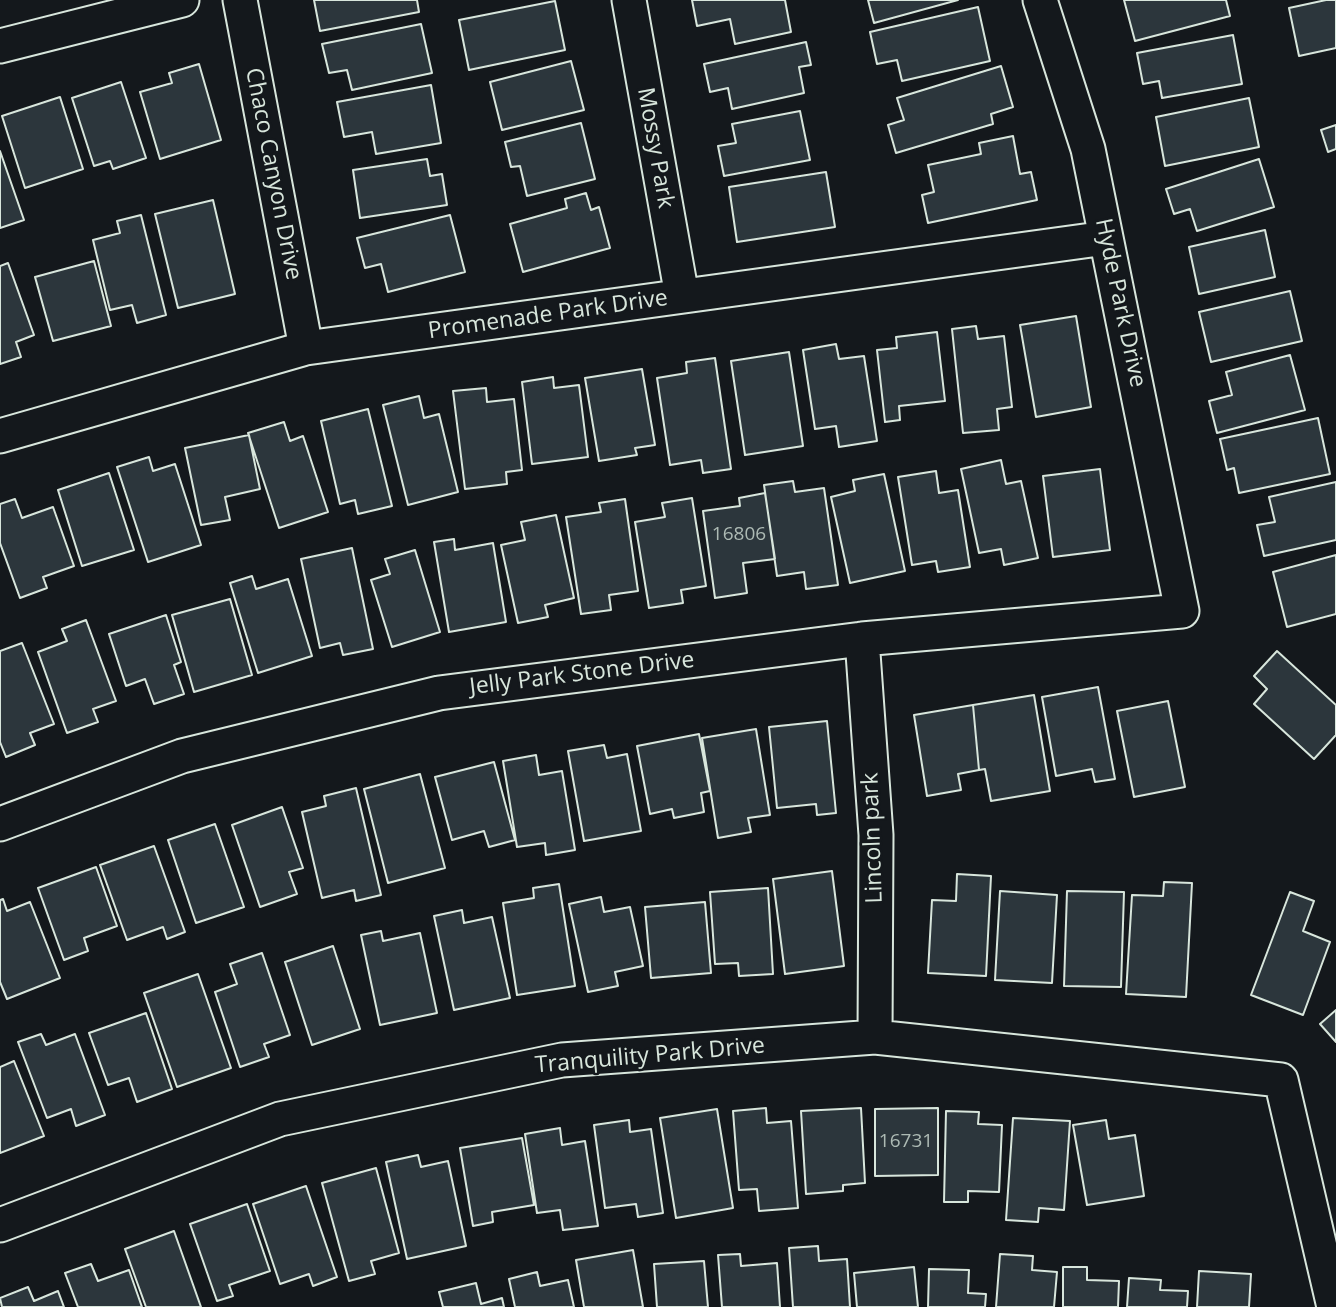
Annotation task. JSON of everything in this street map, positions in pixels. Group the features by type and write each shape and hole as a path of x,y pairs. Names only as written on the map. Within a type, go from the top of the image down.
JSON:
{"street":[{"path":"0,46 182,0"},
{"name":"Chaco Canyon Drive","path":"240,0 306,348"},
{"name":"Mossy Park","path":"629,0 682,296"},
{"name":"Hyde Park Drive","path":"1040,0 1088,149 1182,611"},
{"name":"Promenade Park Drive","path":"0,436 306,348 1107,238"},
{"name":"Jelly Park Stone Drive","path":"0,824 182,756 439,692 862,639 1182,611"},
{"name":"Lincoln park","path":"862,639 876,835 875,1037"},
{"name":"Tranquility Park Drive","path":"0,1224 280,1119 562,1060 875,1037 1281,1080 1334,1307"}],"building":[{"path":"314,0 417,0 419,12 320,31"},
{"path":"692,0 785,0 791,32 735,44 730,19 697,26"},
{"path":"868,0 958,0 874,23"},
{"path":"1124,0 1226,0 1230,16 1135,41"},
{"path":"1336,0 1336,48 1299,56 1289,8"},
{"path":"555,1 565,50 469,70 459,20"},
{"path":"978,7 990,61 902,81 897,60 877,64 870,32"},
{"path":"421,24 432,73 352,90 347,70 329,73 322,44"},
{"path":"1233,35 1242,84 1162,98 1159,81 1143,84 1137,53"},
{"path":"806,42 811,65 799,67 804,93 732,109 728,88 710,92 704,64"},
{"path":"571,61 584,110 502,130 490,82"},
{"path":"199,64 221,140 160,159 140,92 172,83 169,73"},
{"path":"1001,66 1013,107 991,114 993,124 896,153 888,125 904,120 897,98"},
{"path":"121,82 146,158 113,169 110,161 94,166 72,98"},
{"path":"431,85 441,143 376,154 372,132 344,137 337,102"},
{"path":"60,97 83,169 25,188 2,116"},
{"path":"1249,98 1259,147 1165,166 1156,117"},
{"path":"800,111 810,160 724,176 718,146 736,143 732,124"},
{"path":"581,123 595,179 527,196 520,166 511,167 505,142"},
{"path":"1336,125 1336,149 1328,152 1321,130"},
{"path":"1013,136 1020,174 1031,172 1037,200 928,223 922,195 934,192 928,165 981,154 979,143"},
{"path":"0,151 24,220 0,228"},
{"path":"427,159 430,176 442,174 447,205 360,218 353,170"},
{"path":"1259,159 1274,207 1197,231 1190,209 1174,214 1166,189"},
{"path":"826,172 835,227 737,242 729,187"},
{"path":"586,193 591,210 599,207 610,248 523,272 510,224 567,208 565,199"},
{"path":"213,200 235,294 178,308 155,214"},
{"path":"141,215 166,315 137,323 132,305 110,310 93,240 120,233 117,221"},
{"path":"450,215 465,272 388,292 381,264 365,268 357,238"},
{"path":"1265,230 1275,277 1199,294 1189,247"},
{"path":"94,261 111,326 53,341 35,277"},
{"path":"8,263 34,335 16,342 21,357 0,364 0,266"},
{"path":"1290,291 1302,341 1211,362 1199,312"},
{"path":"1076,316 1091,407 1036,417 1020,325"},
{"path":"976,326 978,339 1004,336 1012,407 997,409 999,430 963,433 952,329"},
{"path":"937,332 945,401 899,406 900,420 885,422 877,350 897,348 896,337"},
{"path":"836,344 839,359 864,356 877,441 839,447 836,426 815,429 803,350"},
{"path":"789,352 803,446 745,455 731,361"},
{"path":"1290,355 1305,410 1217,433 1209,401 1232,395 1226,372"},
{"path":"715,358 731,469 703,473 701,460 670,465 657,378 687,373 686,362"},
{"path":"642,369 655,445 635,448 637,455 599,461 585,378"},
{"path":"553,377 554,388 579,385 588,457 532,464 522,382"},
{"path":"486,388 487,402 514,399 522,470 506,472 507,484 465,489 453,391"},
{"path":"419,396 424,418 439,414 458,492 408,505 383,405"},
{"path":"368,409 392,506 358,514 355,500 340,504 321,421"},
{"path":"1318,418 1330,474 1239,493 1234,468 1227,470 1220,439"},
{"path":"284,422 290,441 303,436 328,512 279,528 248,433"},
{"path":"249,435 260,489 225,497 230,520 201,525 185,448"},
{"path":"149,457 153,471 175,464 201,545 148,562 117,467"},
{"path":"1001,460 1006,484 1021,481 1038,558 1004,565 1001,549 979,553 961,469"},
{"path":"1100,469 1110,550 1053,557 1043,476"},
{"path":"936,471 939,493 958,490 970,567 938,572 936,561 912,565 898,477"},
{"path":"109,473 134,550 82,566 58,490"},
{"path":"884,474 905,571 850,583 831,497 855,491 853,480"},
{"path":"793,481 795,492 824,488 838,585 806,589 804,572 777,576 764,485"},
{"path":"1336,482 1336,540 1264,556 1257,525 1275,522 1269,497"},
{"path":"765,493 775,559 743,563 747,593 715,598 703,511 740,506 739,498"},
{"path":"692,498 706,586 681,590 683,603 649,608 635,522 665,517 662,503"},
{"path":"15,499 22,518 53,507 74,566 43,577 47,588 20,598 0,543 0,504"},
{"path":"625,499 638,591 609,595 611,610 581,614 566,517 601,512 599,503"},
{"path":"556,515 574,598 545,605 548,617 518,623 501,545 525,540 521,522"},
{"path":"454,539 455,550 493,543 506,622 449,632 434,542"},
{"path":"352,548 373,649 343,655 340,643 320,648 301,559"},
{"path":"415,550 440,632 392,647 371,580 390,574 385,559"},
{"path":"1336,555 1336,614 1287,627 1273,572"},
{"path":"252,576 256,589 288,579 312,656 258,673 230,583"},
{"path":"230,599 252,675 194,692 172,615"},
{"path":"166,615 181,662 174,665 184,694 154,704 145,679 126,686 109,634"},
{"path":"86,620 116,701 93,709 98,722 67,733 38,652 67,641 62,629"},
{"path":"22,643 54,724 30,733 35,745 6,757 0,742 0,651"},
{"path":"1277,651 1336,705 1336,735 1314,759 1254,704 1267,689 1254,676"},
{"path":"1098,687 1115,779 1095,782 1092,769 1056,776 1042,697"},
{"path":"1034,695 1050,791 991,801 985,769 979,770 973,705"},
{"path":"1168,701 1185,787 1134,797 1117,711"},
{"path":"973,705 979,770 958,774 961,790 927,796 914,715"},
{"path":"827,721 836,813 817,815 816,804 777,808 769,727"},
{"path":"756,729 770,815 748,818 751,832 718,838 702,738"},
{"path":"699,734 710,791 701,793 704,812 674,818 672,809 650,814 637,746"},
{"path":"604,745 607,758 627,754 641,831 584,841 568,751"},
{"path":"536,755 539,775 562,771 575,850 546,855 545,843 517,847 503,761"},
{"path":"494,762 515,840 489,847 484,831 452,840 435,777"},
{"path":"420,774 445,868 388,883 364,789"},
{"path":"356,788 381,895 356,901 354,890 322,898 302,812 326,806 324,796"},
{"path":"282,807 303,868 289,872 297,894 260,907 232,825"},
{"path":"215,824 244,907 196,923 168,840"},
{"path":"154,846 185,932 167,939 163,927 127,940 100,865"},
{"path":"96,867 117,926 84,938 88,951 64,960 38,888"},
{"path":"832,871 844,966 785,974 773,879"},
{"path":"957,874 991,876 986,976 928,973 932,900 956,901"},
{"path":"1164,882 1192,883 1186,997 1126,994 1132,895 1163,896"},
{"path":"559,884 575,986 517,995 503,903 534,898 533,888"},
{"path":"768,888 773,974 739,976 738,963 715,964 710,892"},
{"path":"1000,891 1057,895 1052,983 995,980"},
{"path":"1067,891 1124,892 1121,987 1064,986"},
{"path":"1290,892 1314,901 1303,931 1330,942 1303,1015 1251,995"},
{"path":"601,897 604,912 630,907 643,966 615,972 618,986 588,992 569,904"},
{"path":"3,899 7,911 30,902 60,978 7,999 0,982 0,900"},
{"path":"705,902 711,973 651,978 645,907"},
{"path":"462,910 464,923 492,917 510,998 454,1010 434,916"},
{"path":"381,931 383,941 420,933 437,1013 380,1025 361,935"},
{"path":"333,946 360,1029 312,1045 285,962"},
{"path":"262,953 290,1035 264,1044 269,1057 240,1067 215,992 237,984 230,964"},
{"path":"198,974 231,1068 177,1087 144,993"},
{"path":"1336,1010 1336,1042 1320,1024"},
{"path":"146,1013 172,1089 137,1102 129,1078 108,1085 89,1033"},
{"path":"41,1034 46,1045 75,1034 105,1115 76,1126 71,1109 47,1118 18,1042"},
{"path":"14,1061 44,1136 0,1153 0,1067"},
{"path":"766,1108 767,1123 791,1121 798,1208 759,1211 757,1189 739,1190 733,1111"},
{"path":"861,1108 865,1183 843,1185 843,1191 806,1194 801,1111"},
{"path":"938,1108 938,1175 875,1176 875,1109"},
{"path":"717,1109 733,1208 676,1218 660,1118"},
{"path":"946,1111 979,1112 978,1124 1002,1125 999,1192 968,1191 968,1202 944,1202"},
{"path":"1013,1118 1070,1121 1064,1210 1039,1208 1038,1222 1006,1220"},
{"path":"629,1120 630,1132 651,1129 663,1213 638,1217 636,1204 605,1208 594,1125"},
{"path":"1106,1120 1109,1139 1135,1135 1144,1196 1087,1205 1073,1125"},
{"path":"560,1128 562,1145 585,1141 598,1226 563,1230 560,1210 537,1213 525,1134"},
{"path":"522,1138 534,1205 492,1212 493,1222 473,1226 460,1148"},
{"path":"418,1155 421,1167 448,1161 466,1246 407,1259 386,1162"},
{"path":"376,1168 399,1253 371,1261 375,1274 349,1281 322,1183"},
{"path":"306,1186 337,1277 313,1286 309,1274 280,1284 253,1204"},
{"path":"247,1204 270,1271 229,1285 233,1296 217,1301 190,1224"},
{"path":"174,1231 201,1307 146,1307 125,1249"},
{"path":"818,1246 819,1261 847,1259 850,1307 793,1307 789,1248"},
{"path":"633,1250 643,1307 584,1307 576,1260"},
{"path":"740,1254 741,1266 777,1263 780,1307 722,1307 718,1255"},
{"path":"1000,1254 1033,1256 1032,1270 1057,1272 1054,1307 996,1307"},
{"path":"704,1261 708,1307 657,1307 654,1264"},
{"path":"91,1264 98,1281 129,1270 142,1307 78,1307 65,1273"},
{"path":"914,1267 918,1307 857,1307 854,1273"},
{"path":"1063,1267 1087,1267 1087,1280 1119,1281 1118,1307 1063,1307"},
{"path":"929,1269 969,1270 968,1293 986,1294 985,1307 928,1307"},
{"path":"1199,1271 1251,1274 1249,1307 1197,1307"},
{"path":"537,1272 540,1286 568,1280 574,1307 515,1307 509,1279"},
{"path":"1129,1278 1161,1280 1160,1290 1188,1291 1187,1307 1127,1307"},
{"path":"476,1283 481,1304 502,1298 504,1307 443,1307 439,1292"},
{"path":"28,1287 34,1301 58,1291 64,1307 2,1307 0,1298"}]}
